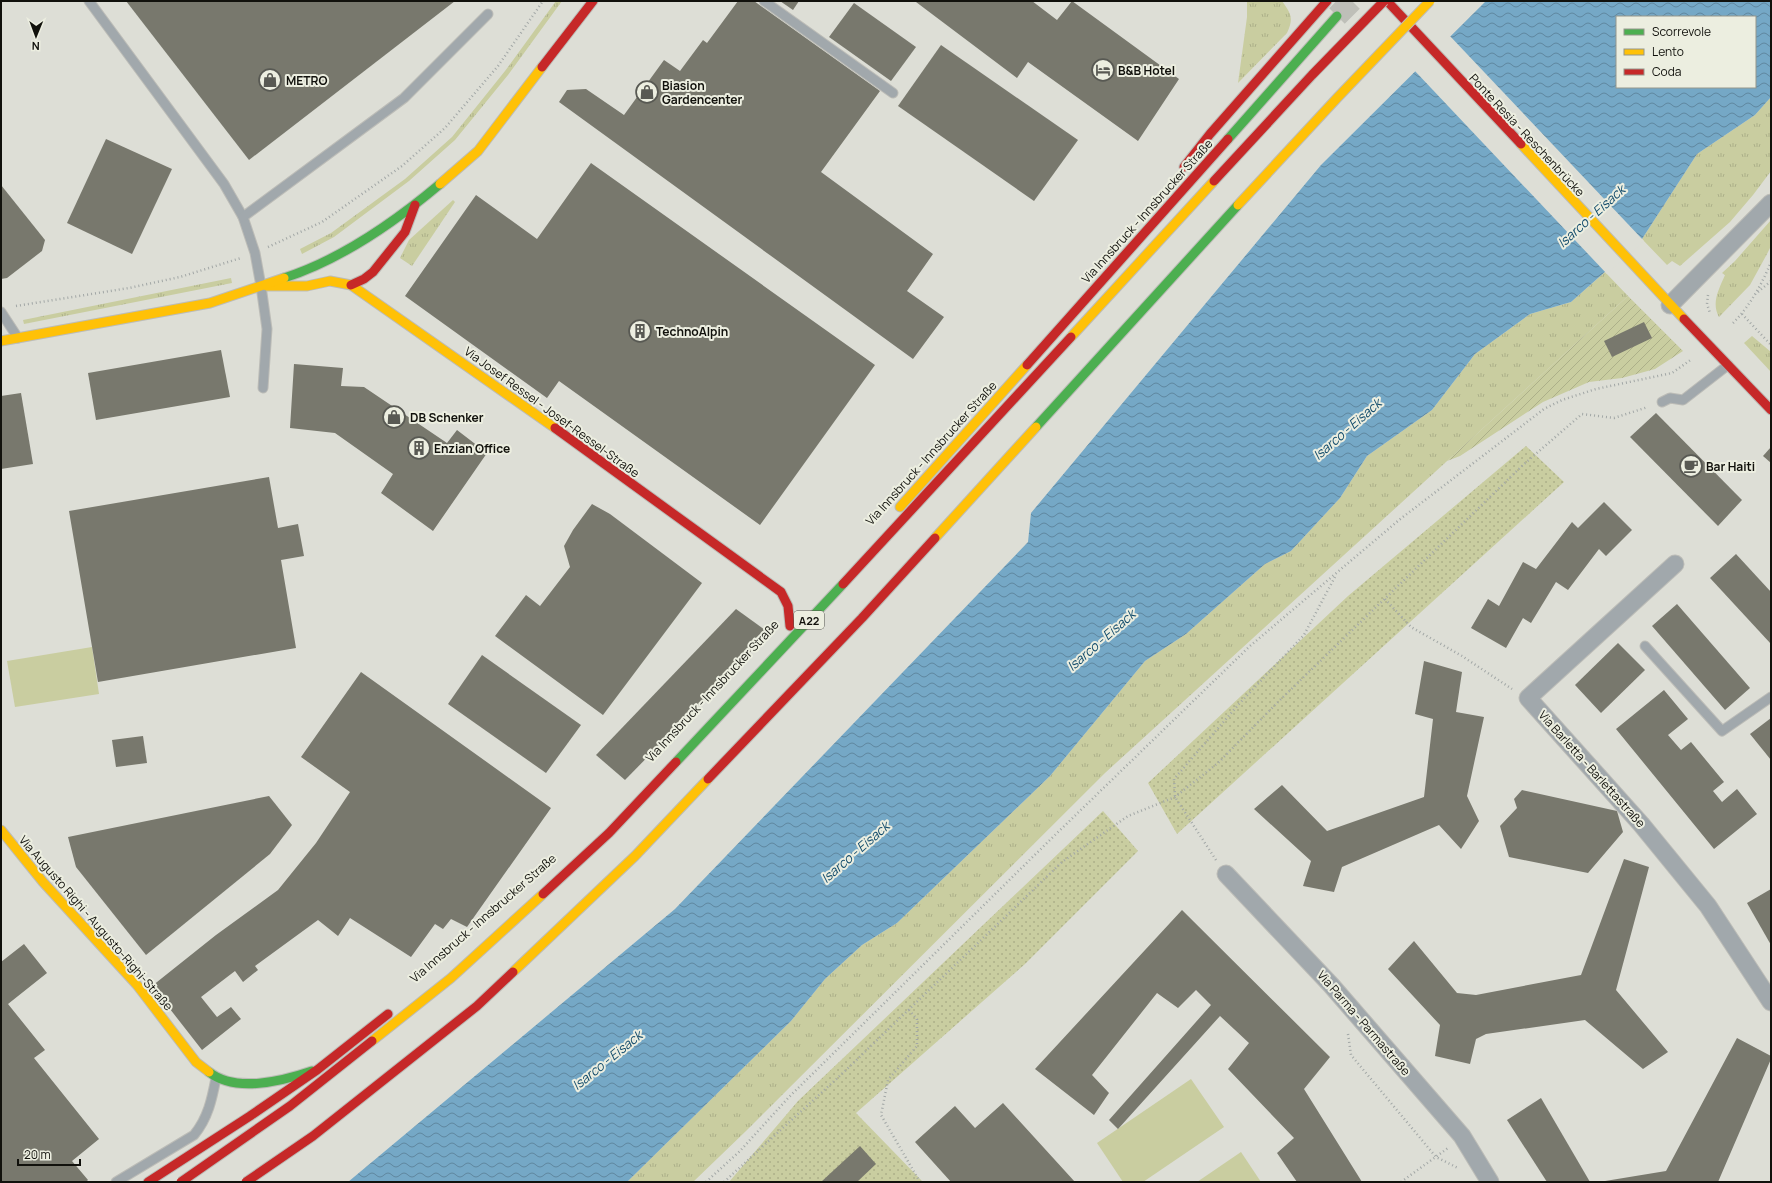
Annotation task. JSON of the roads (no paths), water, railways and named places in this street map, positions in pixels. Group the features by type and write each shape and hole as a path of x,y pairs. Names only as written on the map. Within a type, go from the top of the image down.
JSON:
{"main road":[{"path":"1,340 210,303 317,265 351,248 415,205 478,151 593,1"},
{"path":"1180,172 1210,134 1327,1"},
{"name":"Ponte Resia - Reschenbrücke","path":"1386,1 1643,276 1771,410"},
{"name":"A22","path":"181,1182 290,1106 451,978 609,833 840,587 1312,75 1386,1"},
{"path":"246,1182 313,1136 477,1006 636,856 862,618 1184,264 1338,97 1430,1"},
{"name":"Via Innsbruck - Innsbrucker Straße","path":"896,511 1337,16"},
{"path":"1171,202 1174,184"},
{"path":"351,285 364,279 373,272 405,232 415,205"},
{"name":"Via Josef Ressel - Josef-Ressel-Straße","path":"261,286 307,286 330,281 351,285 530,409 781,592 788,606 788,629"},
{"path":"843,570 854,558"},
{"name":"Via Innsbruck - Innsbrucker Straße","path":"788,629 801,615"},
{"name":"Via Augusto Righi - Augusto-Righi-Straße","path":"1,830 43,882 137,985 196,1062 216,1078 256,1084 294,1077 317,1070"},
{"name":"Via Innsbruck - Innsbrucker Straße","path":"448,968 569,860 591,837"},
{"path":"148,1182 250,1116 317,1070 398,1006"}],"street":[{"path":"1670,304 1771,203"},
{"name":"Via Barletta - Barlettastraße","path":"1675,564 1528,698 1641,824 1708,906 1771,1002"},
{"name":"Via Parma - Parmastraße","path":"1226,874 1332,985 1462,1136 1490,1182"}],"lane":[{"path":"89,1 224,184 243,217 255,254 267,329 263,388"},
{"path":"764,1 894,93"},
{"path":"1311,1 1318,11"},
{"path":"243,217 404,98 488,14"},
{"path":"5,310 18,338"},
{"path":"1662,402 1670,398 1683,400 1728,365"},
{"path":"1644,646 1722,730 1771,697"},
{"path":"116,1182 194,1135 202,1125 211,1102 216,1078"}],"water":[{"name":"Isarco - Eisack","path":"1486,1 1771,1 1771,97 1755,115 1697,154 1642,239 1571,302 1530,314 1475,354 1432,410 1367,456 1340,498 1291,551 1265,564 1186,634 1145,661 1050,776 897,923 862,945 825,979 791,1021 627,1182 348,1182 675,909 1028,542 1031,513 1321,165"}],"tunnel":[{"path":"1337,16 1352,1"}],"place":[{"name":"B&B Hotel","path":"1103,70"},
{"name":"METRO","path":"270,80"},
{"name":"Biasion Gardencenter","path":"647,92"},
{"name":"TechnoAlpin","path":"640,331"},
{"name":"DB Schenker","path":"394,417"},
{"name":"Enzian Office","path":"419,448"},
{"name":"Bar Haiti","path":"1691,466"}]}
